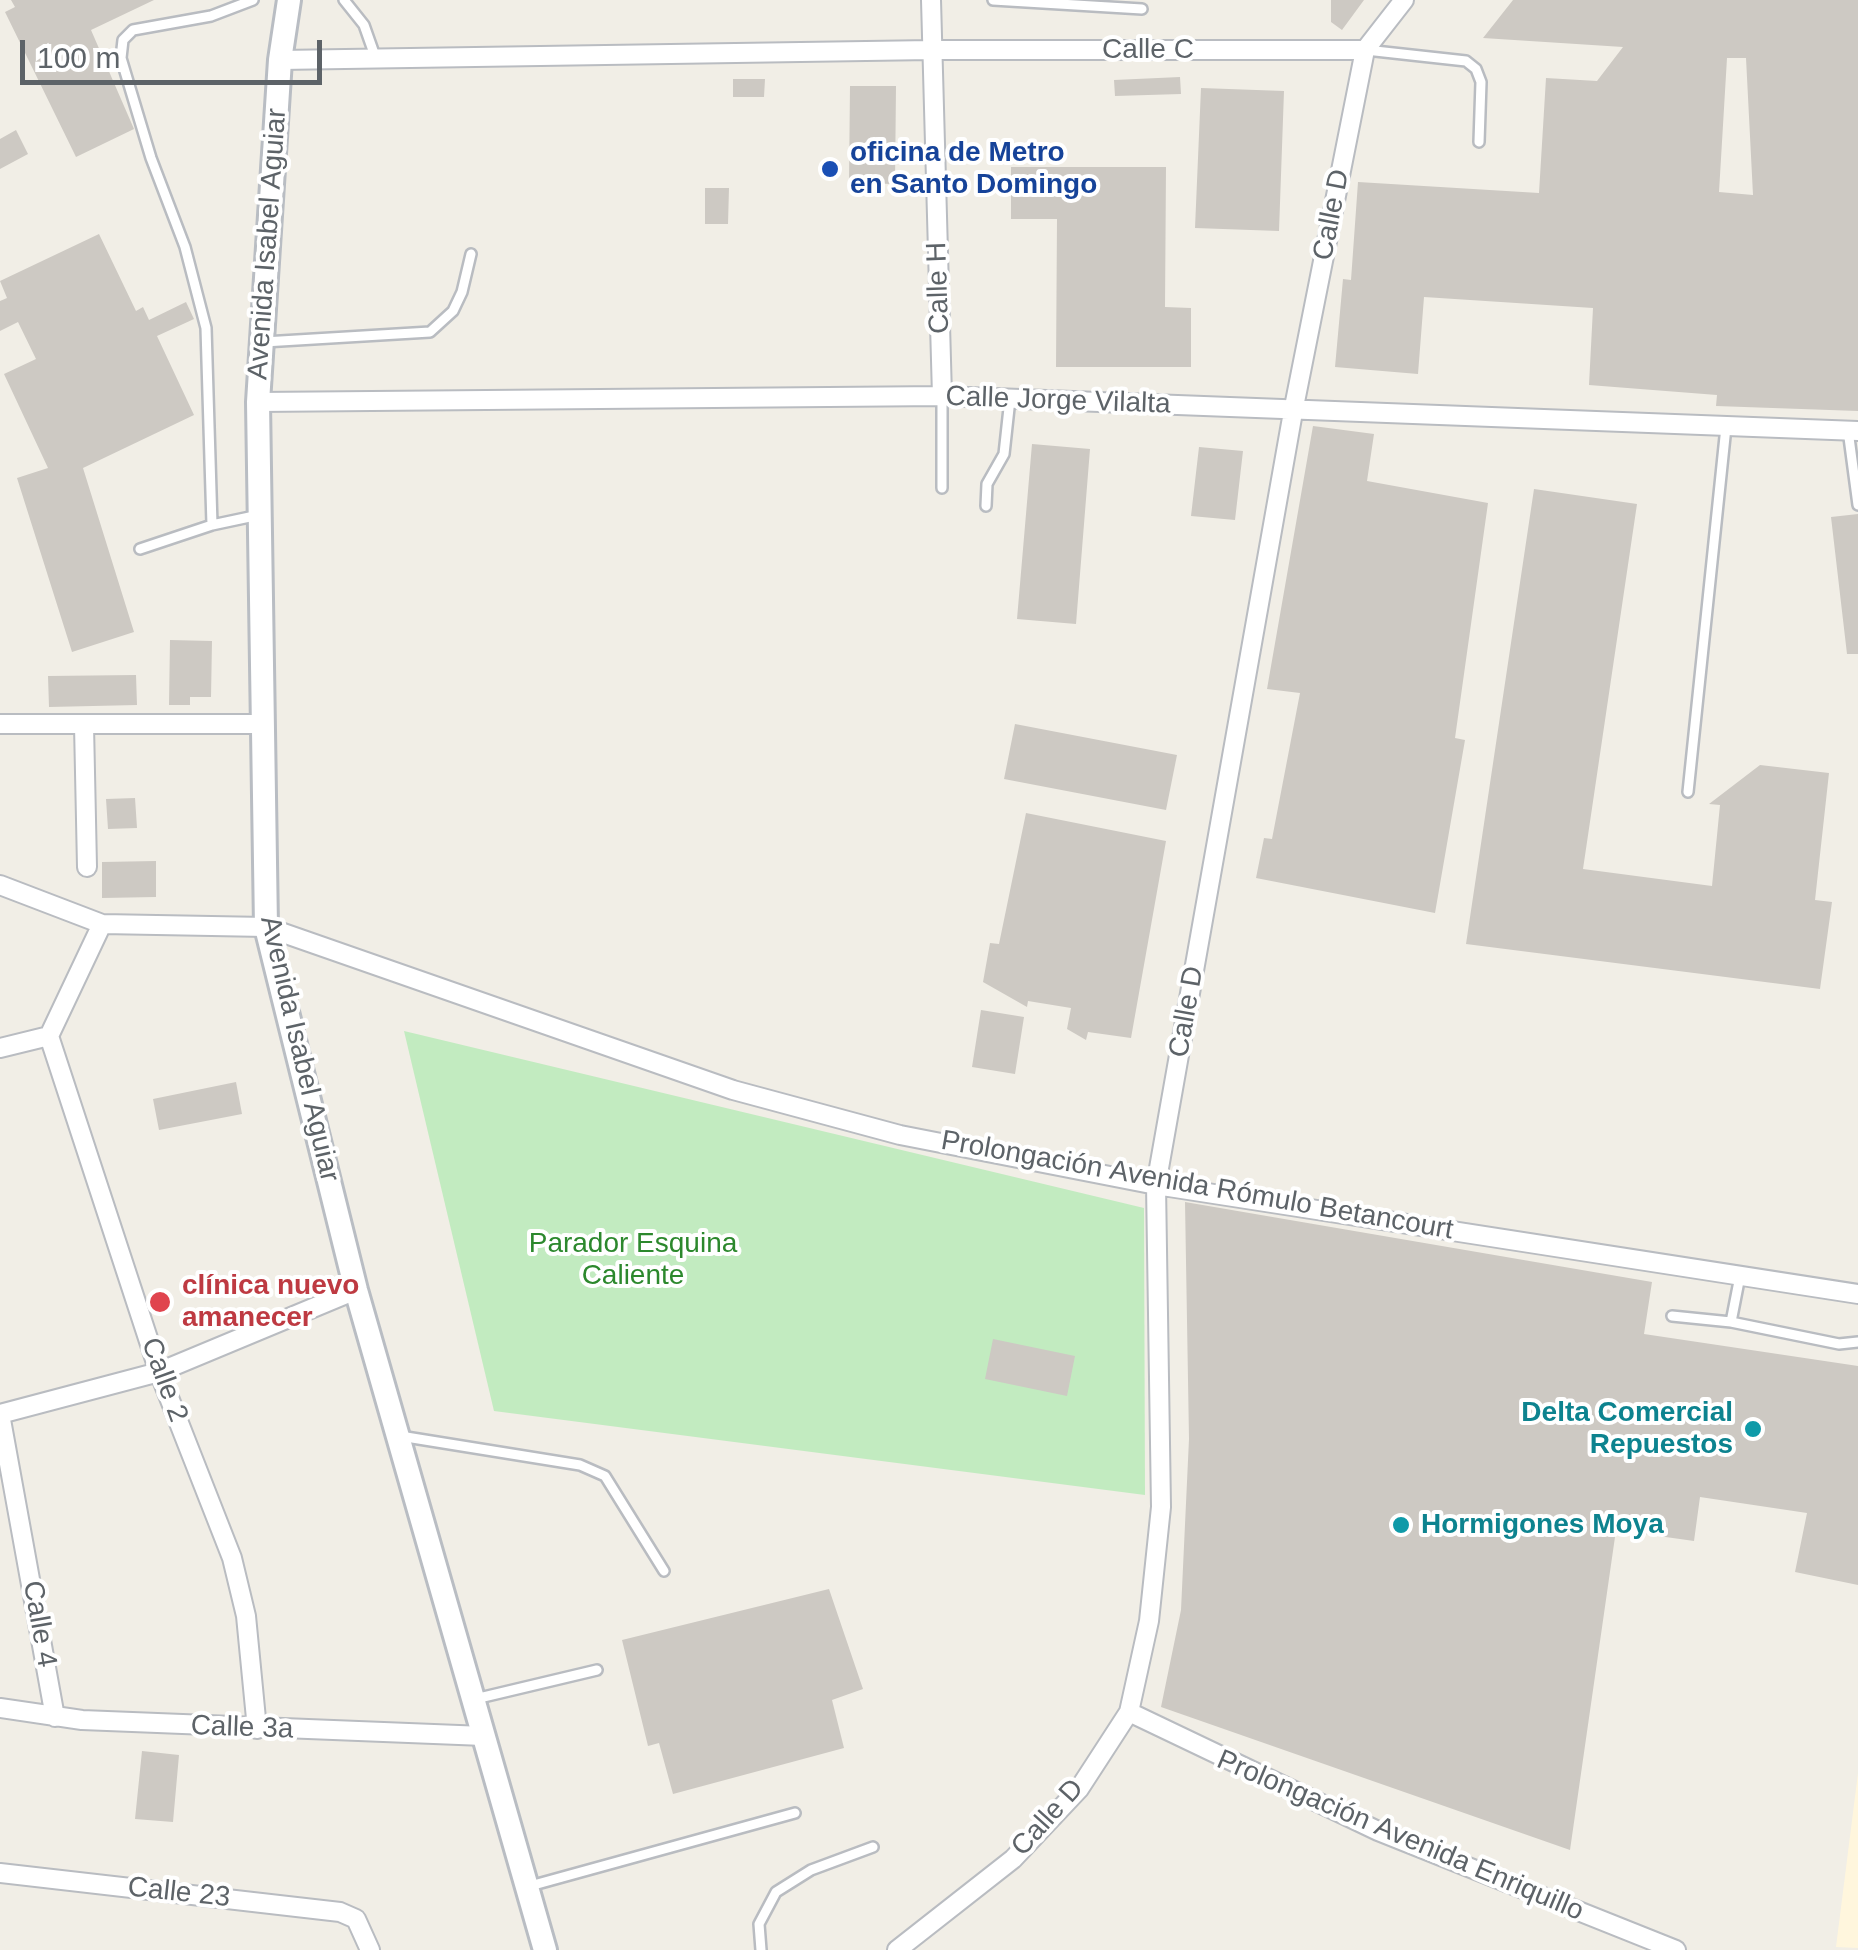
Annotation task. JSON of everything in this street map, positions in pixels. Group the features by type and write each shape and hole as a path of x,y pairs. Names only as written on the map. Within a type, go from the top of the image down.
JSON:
{"main road":[{"name":"Avenida Isabel Aguiar","path":"290,0 280,60 258,402 266,927 356,1290 546,1950"}],"street":[{"name":"Calle H","path":"930,0 942,396"},
{"name":"Calle D","path":"897,1950 1013,1858 1079,1788 1129,1712 1149,1621 1161,1507 1156,1186 1294,412 1365,50 1404,0"},
{"name":"Calle C","path":"280,60 931,50 1365,50"},
{"name":"Calle Jorge Vilalta","path":"258,402 942,396 1853,430"},
{"path":"0,724 260,724"},
{"path":"84,725 87,866"},
{"name":"Prolongación Avenida Rómulo Betancourt","path":"0,885 102,924 266,927 733,1090 900,1135 1156,1186 1858,1294"},
{"path":"0,1048 49,1036 102,924"},
{"name":"Calle 2","path":"49,1036 159,1372 232,1558 246,1616 257,1729"},
{"path":"0,1414 159,1372 356,1290"},
{"name":"Calle 4","path":"0,1414 55,1716"},
{"name":"Calle 3a","path":"0,1708 55,1716 257,1729 484,1736"},
{"name":"Prolongación Avenida Enriquillo","path":"1129,1712 1378,1831 1674,1950"},
{"name":"Calle 23","path":"0,1872 340,1912 356,1919 370,1950"}],"lane":[{"path":"212,524 206,328 185,247 150,158 120,58 123,40 133,30 210,16 252,0"},
{"path":"344,0 364,24 376,59"},
{"path":"993,0 1142,10"},
{"path":"1365,50 1466,61 1481,82 1479,142"},
{"path":"261,342 430,332 452,311 462,292 471,254"},
{"path":"942,396 942,488"},
{"path":"986,506 988,484 1004,454 1010,399"},
{"path":"1688,792 1727,423"},
{"path":"1853,430 1858,504"},
{"path":"140,549 212,524 262,514"},
{"path":"1731,1322 1740,1273"},
{"path":"1672,1316 1731,1322 1839,1344 1858,1342"},
{"path":"399,1436 580,1465 604,1476 664,1571"},
{"path":"474,1699 597,1670"},
{"path":"528,1887 794,1813"},
{"path":"761,1950 760,1924 776,1892 811,1870 873,1848"}],"shaded area":[{"path":"1858,1773 1858,1948 1836,1947"}],"green space":[{"name":"Parador Esquina Caliente","path":"404,1031 1144,1208 1145,1495 494,1411"}],"building":[{"path":"11,0 154,0 91,30 134,129 76,157 5,12 15,7"},
{"path":"1331,0 1364,0 1342,30 1331,22"},
{"path":"1513,0 1858,0 1858,411 1716,406 1717,395 1589,385 1593,308 1424,297 1418,374 1335,367 1343,279 1351,280 1358,182 1539,193 1546,78 1597,81 1623,47 1483,38","holes":["1727,58 1746,58 1753,195 1719,192"]},
{"path":"1180,77 1181,94 1115,96 1114,80"},
{"path":"733,79 765,79 764,97 733,97"},
{"path":"850,86 896,86 895,184 849,183"},
{"path":"1201,88 1284,91 1279,231 1195,228"},
{"path":"16,130 28,154 0,169 0,139"},
{"path":"1011,167 1166,167 1165,307 1191,308 1191,367 1056,367 1057,219 1011,219"},
{"path":"705,188 729,188 728,224 705,224"},
{"path":"99,234 136,311 143,307 149,320 186,302 194,319 157,336 194,415 83,468 134,632 72,652 17,478 48,468 4,374 36,359 18,322 0,331 0,301 7,298 0,281"},
{"path":"1313,426 1374,434 1367,481 1488,503 1455,738 1465,740 1435,913 1256,878 1264,838 1272,839 1300,693 1267,689"},
{"path":"1032,444 1090,449 1076,624 1017,619"},
{"path":"1199,447 1243,451 1235,520 1191,516"},
{"path":"1534,489 1637,504 1583,869 1712,886 1720,805 1709,804 1760,765 1829,773 1815,900 1832,902 1820,989 1466,944"},
{"path":"1858,514 1858,654 1847,654 1831,517"},
{"path":"170,640 212,641 211,697 190,697 190,705 169,705"},
{"path":"136,675 137,705 49,707 48,676"},
{"path":"1015,724 1177,755 1166,810 1004,779"},
{"path":"135,798 137,828 108,829 106,799"},
{"path":"1026,813 1166,841 1131,1038 1088,1032 1086,1040 1067,1029 1071,1008 1028,1001 1027,1007 983,982 990,943 999,944"},
{"path":"156,861 156,897 102,898 102,862"},
{"path":"981,1010 1024,1017 1015,1074 972,1067"},
{"path":"236,1082 242,1114 159,1130 153,1099"},
{"name":"Hormigones Moya","path":"1185,1202 1652,1282 1644,1334 1858,1366 1858,1585 1795,1572 1807,1513 1700,1497 1694,1541 1616,1530 1570,1850 1161,1707 1181,1610 1189,1439"},
{"path":"993,1339 1075,1356 1067,1396 985,1379"},
{"path":"829,1589 863,1689 832,1700 844,1748 673,1794 659,1743 648,1746 622,1640"},
{"path":"142,1751 179,1755 173,1822 135,1819"}],"place":[{"name":"oficina de Metro en Santo Domingo","path":"830,169"},
{"name":"clínica nuevo amanecer","path":"160,1302"},
{"name":"Delta Comercial Repuestos","path":"1753,1429"},
{"name":"Hormigones Moya","path":"1401,1525"}]}
